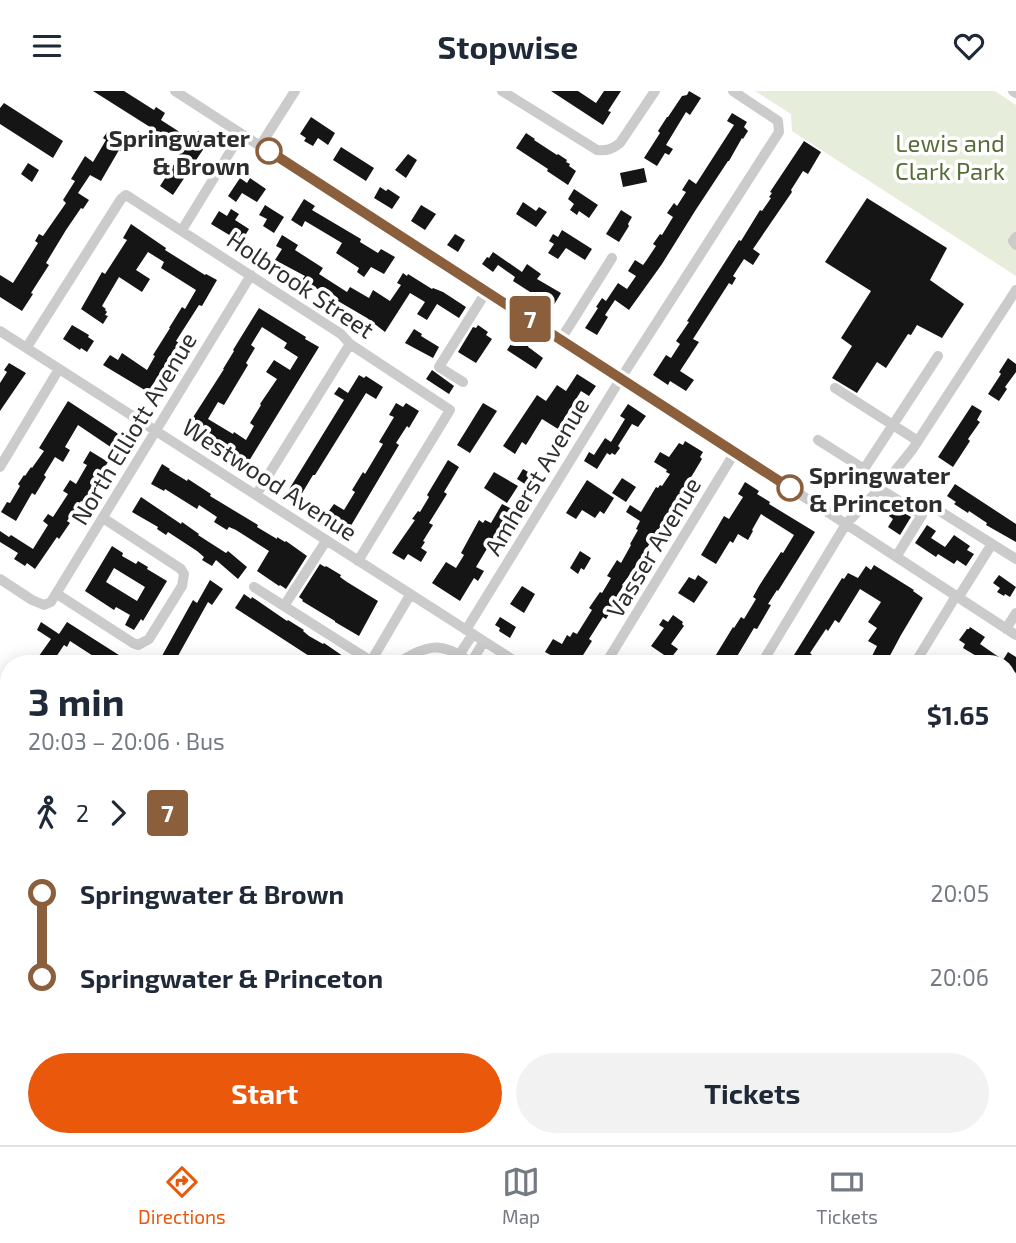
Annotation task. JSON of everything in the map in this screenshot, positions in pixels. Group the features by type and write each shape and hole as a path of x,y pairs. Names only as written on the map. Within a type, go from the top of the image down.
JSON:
{"street":[{"path":"175,91 1011,632 1016,613"},
{"path":"260,146 295,91"},
{"path":"502,91 597,150 605,151 620,143 654,91"},
{"name":"Amherst Avenue","path":"459,655 470,632 621,378 779,132 778,121 733,91"},
{"path":"183,230 241,134"},
{"name":"Holbrook Street","path":"27,347 104,223 126,195 183,230 450,410 358,561"},
{"path":"1016,237 1013,241 1016,245"},
{"path":"561,339 612,258"},
{"name":"North Elliott Avenue","path":"54,598 251,275"},
{"path":"767,655 846,524 880,489 918,441 1016,290"},
{"path":"463,382 439,367 486,292"},
{"name":"Westwood Avenue","path":"0,331 505,655"},
{"path":"256,495 351,344"},
{"path":"818,440 864,469 938,356"},
{"path":"0,467 59,369"},
{"path":"835,388 918,441"},
{"name":"Vasser Avenue","path":"611,655 735,452"},
{"path":"880,489 922,515 896,557"},
{"path":"938,510 1016,559"},
{"path":"0,579 44,605 54,598 133,643 138,645 149,639 184,581 184,574 181,569 103,517"},
{"path":"284,606 326,541"},
{"path":"920,655 992,544"},
{"path":"254,587 360,655"},
{"path":"376,655 410,595"},
{"path":"476,655 484,642"},
{"path":"411,655 427,648 459,655"}],"green space":[{"name":"Lewis and Clark Park","path":"755,91 995,91 1016,105 1016,276 792,131 791,114"}],"building":[{"path":"93,91 124,91 154,110 156,107 165,113 161,120 192,140 198,131 210,139 173,195 160,186 180,155 157,141 161,134"},
{"path":"551,91 578,91 596,103 604,91 621,91 608,111 611,112 603,125"},
{"path":"689,91 701,98 690,115 686,112 666,145 673,149 669,155 665,153 657,166 644,158 667,117 682,96"},
{"path":"4,103 63,141 53,158 0,124 0,108"},
{"path":"732,113 747,122 744,127 748,131 662,264 629,310 615,300 597,335 585,328 602,298 606,301 618,283 627,289 636,276 628,271 635,260 643,265 656,246 653,244 673,217 667,213 674,203 677,206 686,192 682,190 689,179 696,184 734,125 727,121"},
{"path":"311,117 335,133 328,145 318,138 313,146 304,141 306,138 300,134"},
{"path":"114,129 127,137 127,143 122,151 119,150 101,181 90,175 78,193 89,200 46,263 49,265 22,311 0,297 0,275 13,283 38,243 35,241 39,234 43,236 66,203 63,200 75,181 71,179 85,156 93,162 106,140 103,138 108,131 111,133"},
{"path":"526,133 567,160 569,166 576,171 568,185 516,148"},
{"path":"804,141 821,152 808,174 803,171 753,249 760,254 753,265 744,259 733,276 736,278 732,285 729,283 693,339 699,342 680,371 694,380 686,391 670,381 668,385 653,375 666,355 671,358 680,344 676,341 689,322 687,321 739,240 741,241 760,210 762,211 771,198 770,192"},
{"path":"341,147 374,168 366,181 333,160"},
{"path":"408,154 417,160 406,178 395,170"},
{"path":"28,163 39,170 32,182 21,174"},
{"path":"644,168 647,182 623,187 620,173"},
{"path":"240,178 247,183 250,178 266,189 257,202 242,193 236,202 228,196"},
{"path":"380,187 400,197 392,209 374,198"},
{"path":"574,189 598,205 589,218 579,211 577,215 570,210 574,204 568,199"},
{"path":"867,198 947,248 930,280 964,304 942,338 917,325 886,368 877,362 857,393 832,378 852,346 841,338 871,291 825,262"},
{"path":"304,199 315,206 312,210 361,239 360,242 378,253 381,249 395,257 384,274 371,267 364,277 357,272 359,268 336,253 342,243 305,221 302,227 291,220"},
{"path":"523,202 536,211 539,207 547,212 536,227 516,214"},
{"path":"265,205 284,217 274,233 263,226 267,219 259,215"},
{"path":"421,205 436,214 425,230 411,221"},
{"path":"231,209 239,214 235,220 249,229 241,242 211,224 219,211 227,216"},
{"path":"621,210 632,217 619,242 606,234"},
{"path":"131,224 166,248 165,250 217,280 176,341 179,343 148,392 103,365 110,355 118,360 122,353 147,370 169,328 196,290 161,268 164,262 148,252 136,270 150,279 142,292 119,277 102,306 108,316 103,324 81,309 102,272 105,274 127,240 123,238"},
{"path":"562,230 592,249 585,260 566,248 558,259 548,253 554,244 549,241 553,234 558,237"},
{"path":"455,234 465,240 458,252 447,245"},
{"path":"282,235 298,245 295,250 323,268 319,274 347,292 350,287 369,298 373,290 390,301 401,285 397,283 403,273 443,292 466,307 459,318 437,304 427,320 417,314 425,302 410,293 385,332 367,318 302,280 305,276 275,260 282,249 276,246"},
{"path":"493,252 522,272 527,264 541,274 537,279 561,293 551,310 538,302 541,299 513,281 515,277 498,265 493,272 482,264"},
{"path":"259,308 319,347 249,461 190,422","holes":["262,327 287,343 284,348 298,357 290,370 274,360 266,372 277,379 250,423 254,426 246,440 208,419 218,402 224,405 248,365 246,363 255,348 251,345"]},
{"path":"72,325 94,341 87,352 63,339"},
{"path":"478,325 488,332 486,335 492,339 476,363 458,352 473,327"},
{"path":"414,329 439,347 433,358 405,343"},
{"path":"515,338 529,345 528,347 543,358 536,369 507,350"},
{"path":"1008,358 1016,364 1016,372 999,401 988,394"},
{"path":"9,363 26,373 0,411 0,383"},
{"path":"432,370 454,386 449,394 426,379"},
{"path":"577,374 596,386 589,396 581,391 558,429 542,419 526,445 522,442 515,454 503,446 537,395 546,401 557,385 566,391"},
{"path":"359,375 364,378 366,376 383,387 376,399 366,393 301,495 306,498 302,505 295,501 298,496 288,491 344,400 334,394 339,387 348,393"},
{"path":"68,401 123,437 115,450 78,425 65,447 70,450 63,462 55,457 44,475 46,477 35,495 32,493 16,521 1,512 7,502 10,503 24,475 44,451 39,448"},
{"path":"396,403 403,407 406,403 419,411 396,443 399,445 349,529 326,515 334,504 344,510 355,492 352,490 383,444 379,442 394,417 389,415"},
{"path":"483,403 497,411 470,453 457,445"},
{"path":"628,404 646,416 638,427 632,424 615,455 607,453 597,469 584,461 589,452 594,455 605,438 611,442 625,419 620,416"},
{"path":"972,405 982,411 977,420 980,422 953,467 938,457"},
{"path":"685,441 703,452 700,457 702,459 622,585 606,619 603,617 589,639 592,641 583,655 551,655 545,652 553,639 562,644 567,635 570,637 573,632 577,634 592,610 589,608 611,578 607,576 617,560 621,563 638,530 636,529 640,521 626,512 630,505 641,512 656,487 662,486 670,474 654,462 660,452 669,457 679,443 683,445"},
{"path":"90,451 108,462 83,502 81,501 67,521 70,523 59,539 57,537 35,569 27,563 25,566 14,559 18,553 0,542 0,531 33,549 48,525 43,521 48,514 53,517 68,494 63,491 70,480 76,484 87,465 83,463"},
{"path":"448,460 459,467 444,492 447,494 429,523 433,525 421,548 427,552 421,562 408,554 404,560 392,553 415,520 412,519 420,512"},
{"path":"162,464 258,525 257,527 277,539 286,541 307,556 286,589 257,571 269,551 236,530 229,527 227,530 214,522 217,517 199,505 197,509 165,489 164,491 151,484"},
{"path":"523,469 535,476 528,486 517,479"},
{"path":"494,472 518,486 507,503 484,488"},
{"path":"622,478 636,487 626,502 612,493"},
{"path":"587,480 614,498 604,514 600,511 595,518 582,510 576,519 566,513"},
{"path":"745,482 759,491 757,494 770,502 769,504 815,532 768,604 771,605 757,629 754,628 738,655 716,655 733,627 741,617 744,619 756,599 753,597 759,586 794,535 761,514 748,540 738,534 733,543 730,541 716,564 701,555 724,516 729,519 743,497 738,494"},
{"path":"955,484 1016,524 1016,542 954,504 956,502 947,496"},
{"path":"141,497 226,553 228,551 247,567 238,579 216,560 212,566 202,560 204,557 197,551 168,532 166,535 157,529 158,527 132,512"},
{"path":"502,504 514,510 496,545 491,542 476,567 484,571 478,581 474,578 460,601 432,583 446,562 456,568 479,520 491,523"},
{"path":"895,507 911,517 900,535 888,527 893,519 889,516"},
{"path":"927,525 936,531 931,538 945,547 954,535 970,546 967,550 974,554 966,566 957,560 954,564 938,554 936,557 915,543"},
{"path":"112,546 123,553 122,556 136,564 138,561 167,581 143,621 141,619 134,630 125,625 130,615 116,607 114,610 85,591","holes":["114,568 145,587 137,601 106,582"]},
{"path":"580,551 591,558 584,570 581,568 578,574 570,568"},
{"path":"320,564 378,601 359,636 299,597"},
{"path":"874,565 923,598 890,655 872,655 877,646 868,641 877,628 868,622 881,602 860,589 839,623 835,620 828,631 826,629 810,653 812,655 794,655 842,578 848,573 858,578 866,566 871,570"},
{"path":"698,575 708,582 694,603 678,593 689,577 695,580"},
{"path":"999,575 1016,587 1010,597 997,592 1000,588 993,583"},
{"path":"210,580 223,589 212,605 208,602 178,655 162,655 193,600 197,603"},
{"path":"522,586 535,594 524,613 510,604"},
{"path":"244,594 251,599 252,597 341,655 308,655 235,608"},
{"path":"673,615 683,622 684,626 671,644 678,649 673,655 664,655 651,646 664,628 659,625 663,619 668,622"},
{"path":"500,617 516,627 510,638 495,625"},
{"path":"41,622 59,634 67,622 119,655 92,655 70,641 57,655 40,655 51,639 37,630"},
{"path":"970,627 985,637 980,644 996,655 975,655 963,648 965,644 959,640"}],"bus line":[{"name":"7","path":"269,151 790,488"}],"place":[{"name":"Springwater & Brown","path":"269,151"},
{"name":"Springwater & Princeton","path":"790,488"}]}
